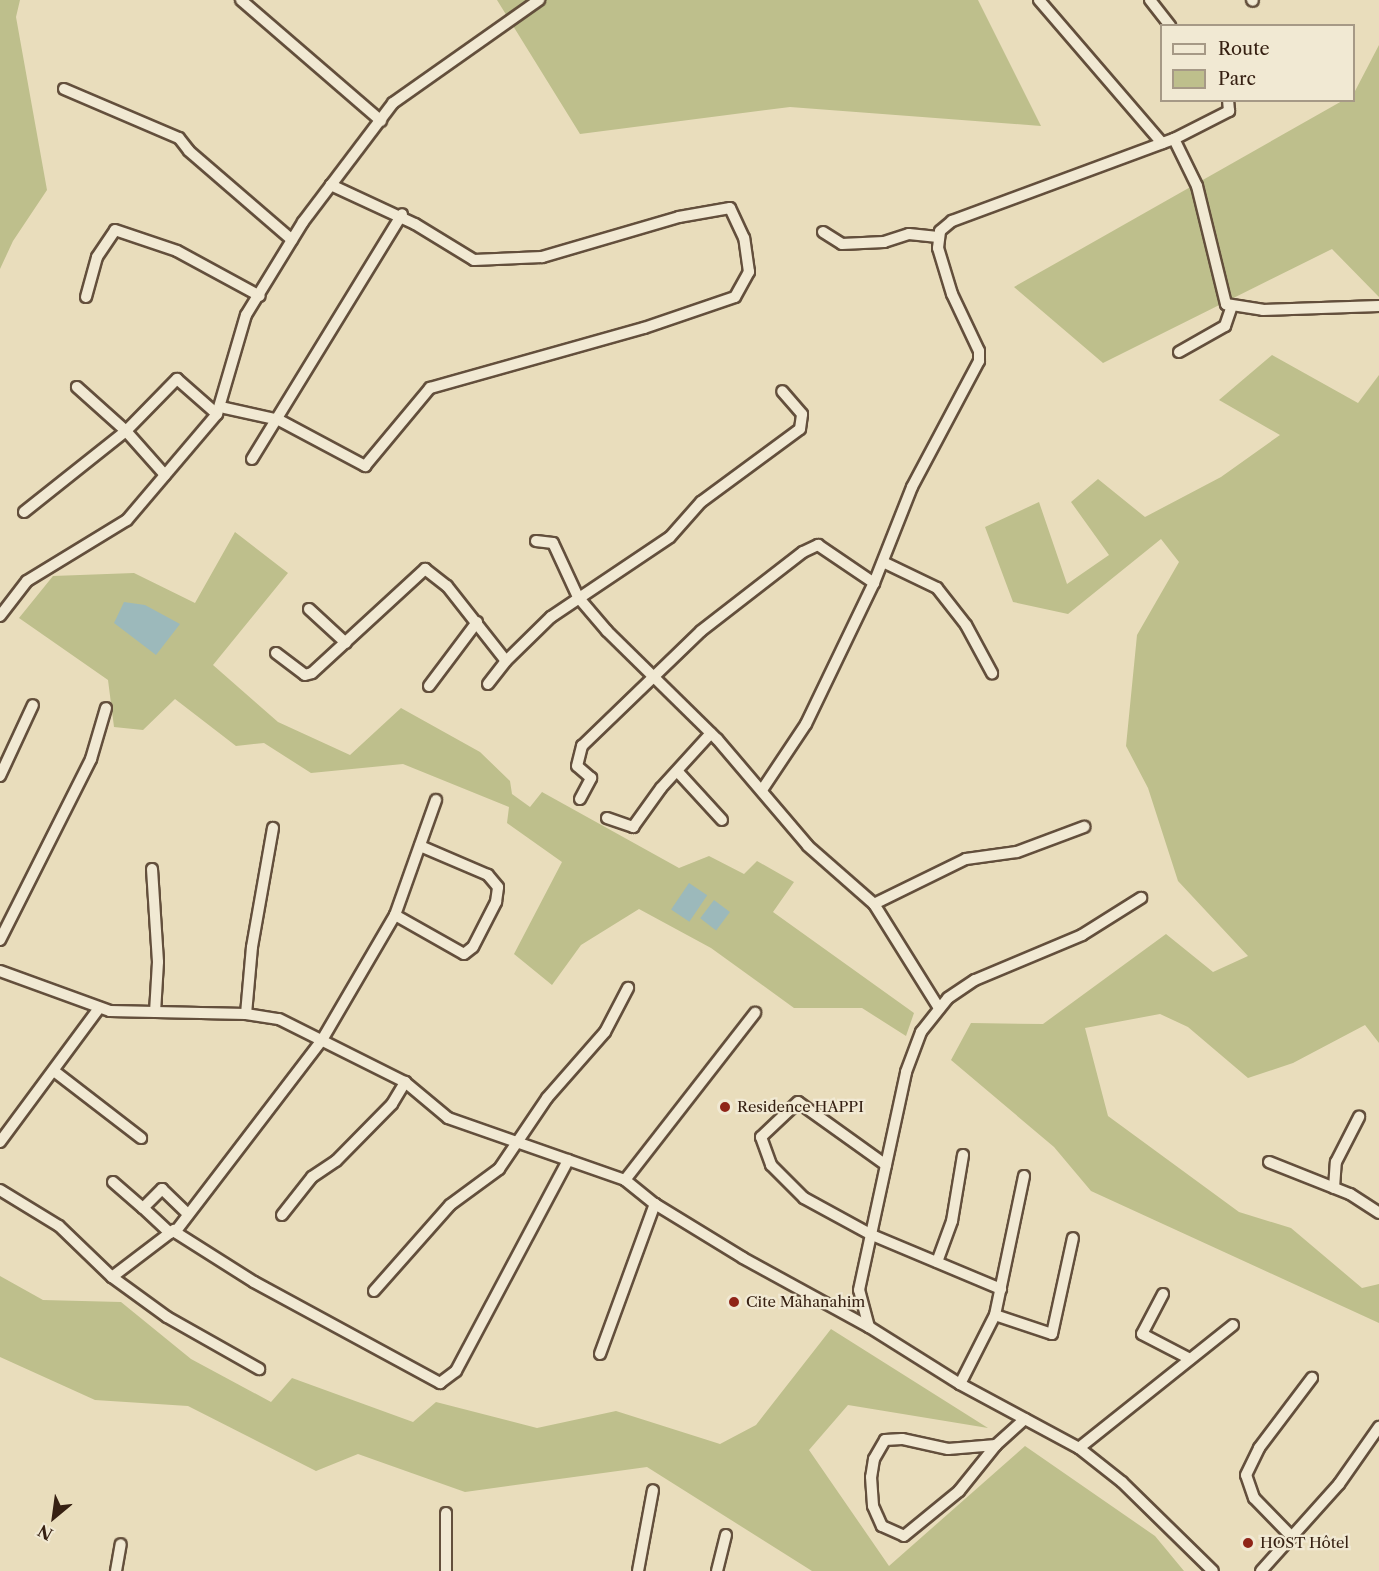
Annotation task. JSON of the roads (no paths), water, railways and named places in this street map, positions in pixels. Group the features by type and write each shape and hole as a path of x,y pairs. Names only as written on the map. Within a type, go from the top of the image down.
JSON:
{"street":[{"path":"241,0 380,121"},
{"path":"0,616 27,581 127,520 221,411 246,315 292,240 393,103 540,0"},
{"path":"1039,0 1162,143"},
{"path":"1150,0 1168,24"},
{"path":"64,88 179,138 189,151 292,240"},
{"path":"938,237 952,221 1174,139 1229,111 1228,102"},
{"path":"1174,139 1197,186 1222,297 1232,306 1263,310 1379,306"},
{"path":"24,512 126,431 177,379 221,411 279,420 365,466 430,387 644,328 735,297 749,272 744,238 730,208 679,217 542,257 474,260 401,216 331,185"},
{"path":"252,459 279,420 401,216"},
{"path":"86,297 98,257 115,230 177,251 259,296"},
{"path":"823,232 842,244 884,242 909,234 938,237"},
{"path":"762,790 806,724 874,583 912,487 980,356 952,294 938,237"},
{"path":"1179,352 1225,326 1232,306"},
{"path":"76,387 126,431 165,475"},
{"path":"488,684 506,661 551,617 670,537 701,502 800,429 802,414 782,392"},
{"path":"536,541 549,540 556,547 578,597 651,677 711,733 808,846 874,904 939,1008"},
{"path":"580,798 591,778 577,766 582,746 651,677 736,603 814,545 874,583"},
{"path":"883,562 937,588 966,625 992,673"},
{"path":"276,653 308,675 346,643 425,568 447,586 506,661"},
{"path":"309,609 346,643"},
{"path":"429,686 477,622"},
{"path":"0,776 33,705"},
{"path":"0,940 91,759 105,708"},
{"path":"607,818 633,827 661,788 678,772 711,733"},
{"path":"678,772 722,820"},
{"path":"112,1277 173,1230 189,1214 322,1040 395,915 436,800"},
{"path":"874,904 966,859 1017,852 1084,827"},
{"path":"246,1014 252,947 273,828"},
{"path":"395,915 464,954 473,947 496,903 498,887 488,875 420,846"},
{"path":"152,869 158,962 155,1012"},
{"path":"869,1327 859,1290 886,1166 912,1052 939,1008 975,980 1082,935 1141,898"},
{"path":"0,970 99,1008 246,1014 279,1019 405,1082 448,1118 491,1135 521,1142 625,1180 655,1204 743,1258 869,1327 960,1384 1079,1448 1122,1482 1213,1571"},
{"path":"374,1291 450,1205 500,1169 521,1142 547,1098 605,1032 628,988"},
{"path":"0,1142 99,1008"},
{"path":"625,1180 755,1013"},
{"path":"54,1071 141,1138"},
{"path":"282,1215 312,1177 336,1161 384,1112 405,1082"},
{"path":"886,1166 798,1102 761,1137 764,1154 794,1192 872,1234 1001,1289"},
{"path":"1334,1188 1336,1162 1359,1117"},
{"path":"938,1262 952,1221 963,1155"},
{"path":"113,1182 177,1235 212,1258 440,1383 456,1371 568,1160"},
{"path":"1269,1162 1334,1188 1379,1213"},
{"path":"960,1384 994,1315 1024,1176"},
{"path":"143,1208 162,1189 189,1214"},
{"path":"0,1190 59,1226 112,1277 167,1317 259,1369"},
{"path":"600,1354 655,1204"},
{"path":"994,1315 1052,1334 1073,1238"},
{"path":"1163,1294 1142,1334 1190,1359"},
{"path":"1079,1448 1233,1325"},
{"path":"1292,1537 1254,1498 1246,1475 1260,1448 1312,1378"},
{"path":"996,1445 948,1449 902,1439 885,1440 874,1459 871,1477 873,1506 882,1526 904,1536 958,1491 996,1445 1025,1419"},
{"path":"1261,1571 1339,1484 1379,1427"},
{"path":"638,1571 653,1490"},
{"path":"446,1513 446,1571"},
{"path":"717,1571 726,1535"},
{"path":"116,1571 121,1544"}],"water":[{"path":"124,602 145,605 180,624 156,655 114,623"},
{"path":"689,883 707,895 689,922 671,910"},
{"path":"714,900 730,912 716,930 700,918"}],"place":[{"name":"Residence HAPPI","path":"725,1107"},
{"name":"Cite Mahanahim","path":"734,1302"},
{"name":"HOST Hôtel","path":"1248,1543"}]}
